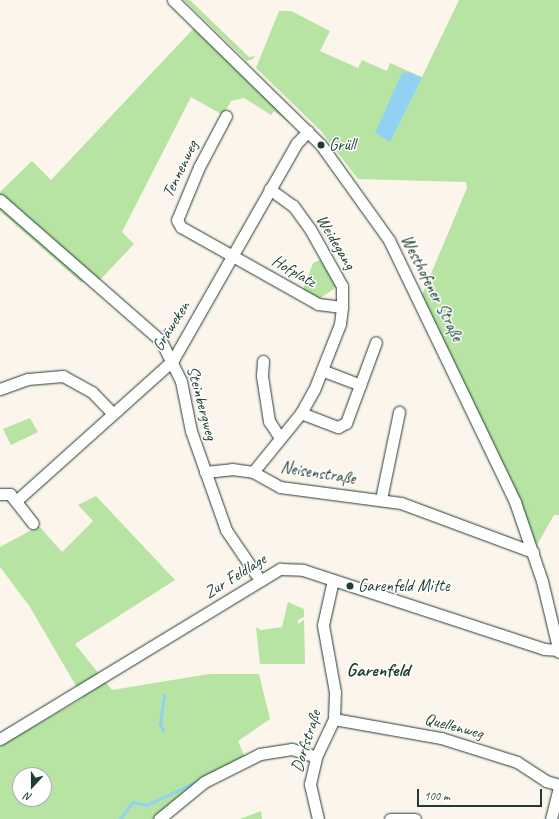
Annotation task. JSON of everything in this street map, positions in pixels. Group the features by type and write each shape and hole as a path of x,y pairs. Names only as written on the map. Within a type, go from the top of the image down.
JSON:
{"street":[{"name":"Westhofener Straße","path":"173,0 308,131 358,192 389,240 494,455 533,552 559,651"},
{"name":"Tennenweg","path":"226,116 176,217 181,227 233,256"},
{"name":"Gräweken","path":"16,501 173,360 296,142 308,131"},
{"name":"Weidegang","path":"253,472 301,413 324,371 342,307 342,286 310,229 293,206 270,189"},
{"name":"Steinbergweg","path":"0,200 161,341 173,360 205,472 226,530 260,580"},
{"name":"Hofplatz","path":"233,256 318,304 342,307"},
{"path":"301,413 342,426 360,385 376,342"},
{"path":"263,361 262,376 269,421 280,438"},
{"path":"324,371 360,385"},
{"path":"0,389 28,379 63,376 92,392 113,414"},
{"path":"381,499 399,412"},
{"name":"Neisenstraße","path":"205,472 232,469 253,472 280,487 381,499 401,503 533,552"},
{"path":"0,494 10,494 33,523"},
{"name":"Zur Feldlage","path":"0,739 74,697 273,571 288,568 333,580 544,649 559,651"},
{"name":"Dorfstraße","path":"318,819 310,784 316,757 334,719 334,686 323,625 333,580"},
{"name":"Quellenweg","path":"334,719 441,738 517,762 546,781 559,786"},
{"path":"159,819 204,782 260,754 292,749 316,757"},
{"path":"551,819 559,786"},
{"path":"390,819 415,819"}],"green space":[{"path":"184,0 190,0 249,57 255,56 253,59 247,61"},
{"path":"459,0 559,0 559,515 554,515 533,552 420,300 467,188 466,182 358,179 321,131 256,68 279,11 291,11 330,31 320,51 358,68 362,60 387,71 390,63 422,77"},
{"path":"195,27 295,127 274,111 271,115 244,98 231,101 223,115 191,97 122,232 134,244 99,281 0,197 0,192 32,161 51,180"},
{"path":"0,204 88,279 82,283 0,211"},
{"path":"320,260 338,286 319,299 303,290 313,263"},
{"path":"30,418 38,432 11,445 3,429"},
{"path":"96,496 175,580 75,644 112,690 209,674 259,674 270,719 238,741 246,760 159,819 0,819 0,746 83,698 30,607 0,567 0,547 39,526 62,552 93,521 78,505"},
{"path":"288,602 304,609 304,617 298,620 298,624 304,620 305,664 260,664 256,627 261,630 282,627"},
{"path":"261,811 262,819 240,819"}],"water":[{"path":"408,72 422,78 390,142 375,133 402,73"}],"waterway":[{"path":"163,731 160,724 164,695"},
{"path":"120,819 133,802 147,805 198,781"}],"place":[{"name":"Grüll","path":"321,145"},
{"name":"Garenfeld Mitte","path":"350,586"}],"district":[{"name":"Garenfeld","path":"378,671"}]}
